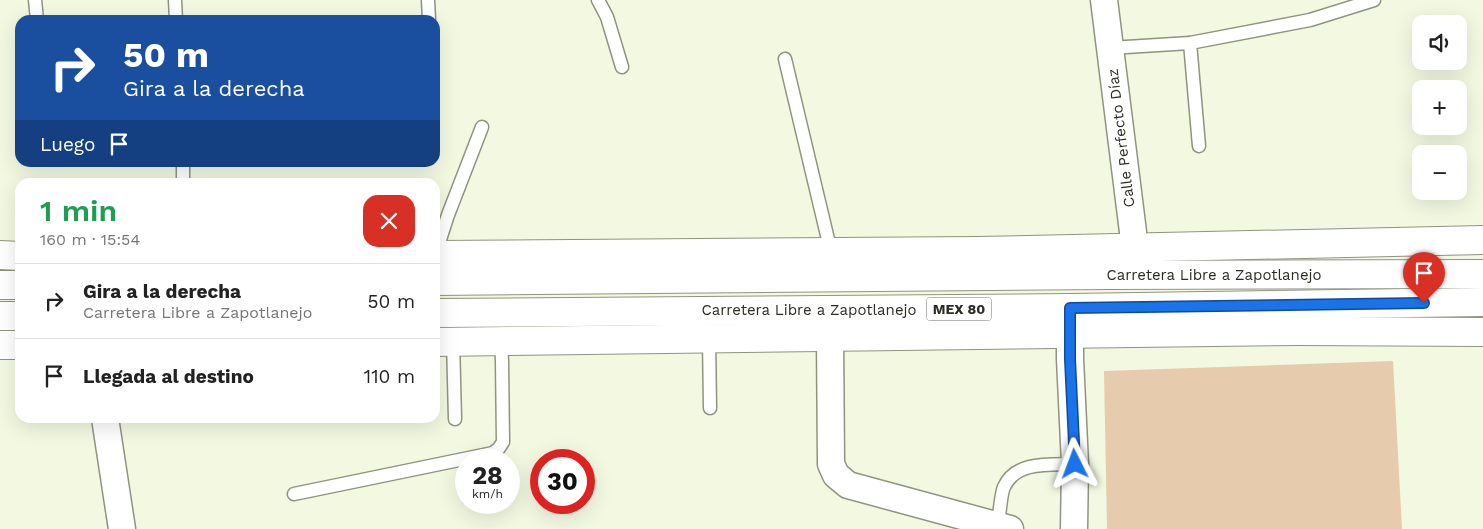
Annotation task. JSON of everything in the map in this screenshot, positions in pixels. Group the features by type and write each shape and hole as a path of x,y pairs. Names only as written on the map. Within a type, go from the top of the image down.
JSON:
{"main road":[{"path":"440,255 978,250 1483,240"},
{"path":"978,250 1054,259 1122,275"},
{"path":"0,255 15,256"},
{"name":"Carretera Libre a Zapotlanejo","path":"440,281 1483,274"},
{"path":"0,285 15,285"},
{"name":"Carretera Libre a Zapotlanejo","path":"440,313 1036,308 1070,321 1483,302"},
{"path":"839,336 1036,308"},
{"path":"0,316 15,316"},
{"path":"444,342 839,336 1070,321 1298,331 1483,332"},
{"path":"0,345 15,345"}],"street":[{"name":"Calle Perfecto Díaz","path":"1104,0 1134,246 1122,275"},
{"path":"1070,321 1075,464 1074,529"},
{"path":"839,336 831,464 836,475 848,484 1004,528"},
{"path":"106,423 122,529"}],"lane":[{"path":"35,0 36,15"},
{"path":"176,0 176,15"},
{"path":"428,0 429,15"},
{"path":"598,0 607,17 622,67"},
{"path":"1110,48 1190,43 1310,20 1374,0"},
{"path":"1190,43 1199,146"},
{"path":"785,59 831,252"},
{"path":"440,240 482,127"},
{"path":"710,338 710,408"},
{"path":"294,494 493,453 503,442 501,341"},
{"path":"444,342 455,419"},
{"path":"1004,528 1004,487 1014,473 1034,465 1075,464"}],"shaded area":[{"path":"1393,361 1402,529 1107,529 1104,371"}],"route":[{"path":"1075,464 1070,359 1070,308 1424,303"}]}
